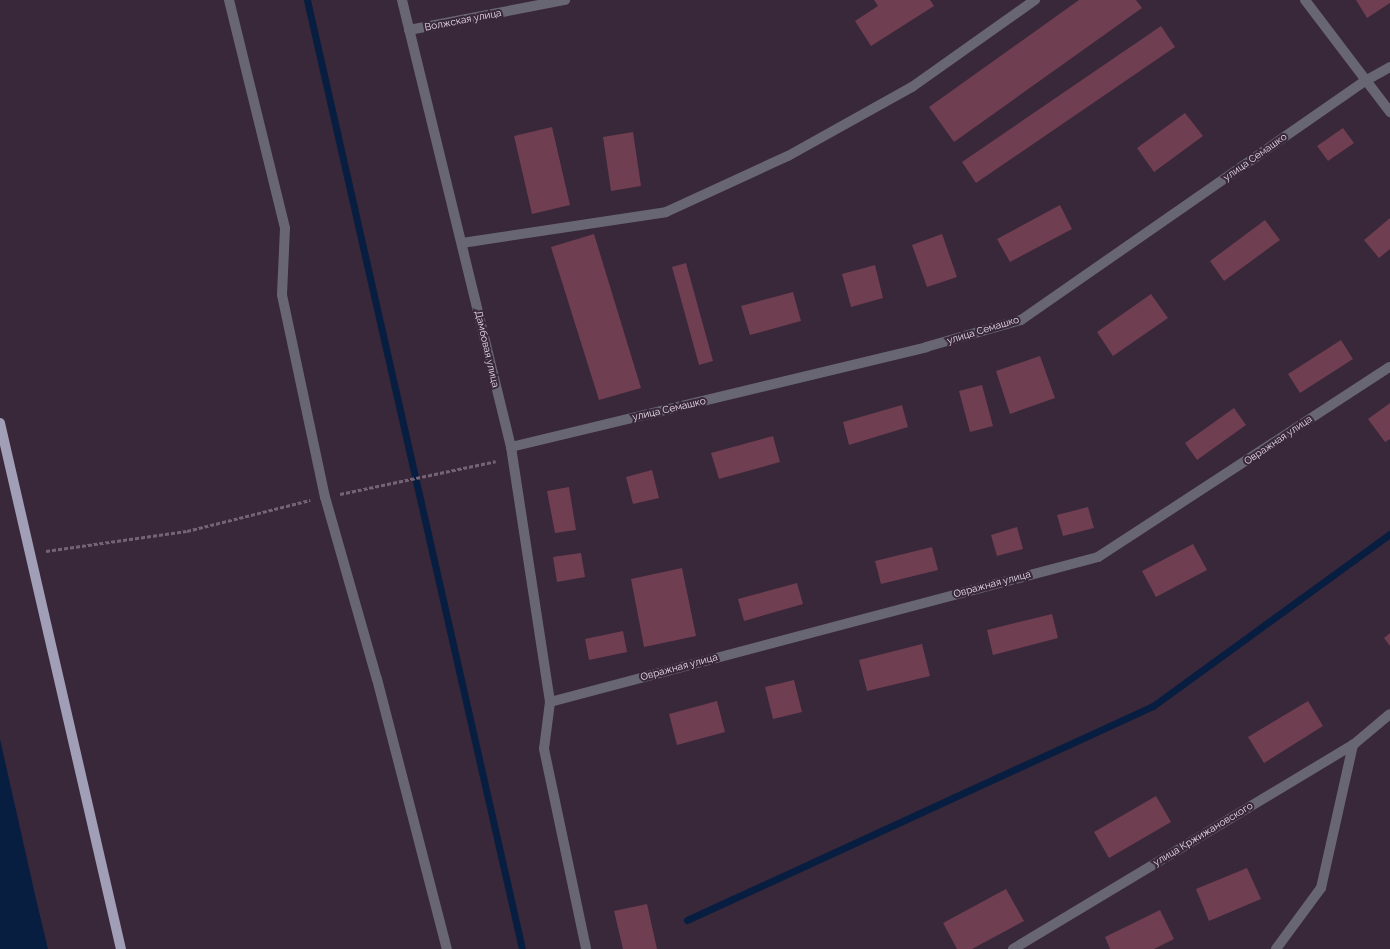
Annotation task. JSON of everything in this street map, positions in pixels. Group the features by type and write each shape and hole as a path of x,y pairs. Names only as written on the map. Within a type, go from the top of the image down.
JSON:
{"main road":[{"path":"0,423 121,949"}],"street":[{"path":"229,0 285,228 282,295 325,497 377,679 447,949"},
{"name":"Дамбовая улица","path":"402,0 408,30 462,243 512,457 550,702 544,749 586,949"},
{"name":"Волжская улица","path":"408,30 565,0"},
{"path":"462,243 666,212 788,156 912,87 1035,0"},
{"path":"1305,0 1390,112"},
{"name":"улица Семашко","path":"510,447 926,347 1021,320 1365,80 1390,66"},
{"name":"Овражная улица","path":"550,702 1098,557 1390,367"},
{"name":"улица Кржижановского","path":"1013,949 1353,745 1390,714"},
{"path":"1276,949 1320,888 1353,745"}],"path":[{"path":"30,553 187,531 325,497 512,457"}],"water":[{"path":"0,739 36,899 48,949 0,949"}],"building":[{"path":"874,0 930,0 934,6 871,46 855,21 878,6"},
{"path":"1079,0 1136,0 1142,8 954,142 929,107"},
{"path":"1356,0 1390,0 1390,3 1367,18"},
{"path":"1161,26 1175,47 976,183 962,162"},
{"path":"1185,113 1203,136 1154,172 1137,148"},
{"path":"552,127 570,205 532,214 514,136"},
{"path":"1343,128 1354,143 1328,161 1317,146"},
{"path":"633,132 641,186 611,191 603,137"},
{"path":"1060,205 1072,229 1010,262 997,239"},
{"path":"1390,218 1390,249 1379,258 1364,240"},
{"path":"1265,220 1280,240 1224,281 1210,261"},
{"path":"594,234 641,388 599,400 551,247"},
{"path":"942,234 957,277 927,287 912,245"},
{"path":"686,263 713,361 699,365 672,267"},
{"path":"875,265 883,298 851,307 842,274"},
{"path":"793,292 801,321 750,335 741,306"},
{"path":"1151,294 1168,318 1113,356 1097,332"},
{"path":"1341,340 1353,359 1300,393 1288,374"},
{"path":"1040,356 1055,398 1010,414 996,371"},
{"path":"982,385 993,426 970,432 959,391"},
{"path":"1390,403 1390,439 1385,442 1368,419"},
{"path":"902,405 908,427 849,445 843,422"},
{"path":"1234,408 1246,425 1197,460 1185,443"},
{"path":"773,436 780,462 719,479 711,453"},
{"path":"652,470 659,498 633,504 626,477"},
{"path":"569,487 576,530 555,533 547,491"},
{"path":"1088,507 1094,528 1063,536 1057,515"},
{"path":"1017,527 1023,549 997,556 991,535"},
{"path":"1193,544 1207,570 1156,597 1142,571"},
{"path":"932,547 938,570 881,584 875,561"},
{"path":"581,553 585,577 557,582 553,557"},
{"path":"682,568 696,636 644,647 631,579"},
{"path":"797,583 803,604 744,621 738,599"},
{"path":"1052,614 1058,638 993,655 987,630"},
{"path":"623,631 627,652 589,660 585,639"},
{"path":"1390,633 1390,646 1384,638"},
{"path":"922,644 930,676 867,691 859,660"},
{"path":"794,680 802,712 773,719 765,687"},
{"path":"717,701 725,732 677,745 669,714"},
{"path":"1308,701 1323,726 1264,763 1248,737"},
{"path":"1156,796 1171,822 1109,858 1094,832"},
{"path":"1247,868 1261,899 1209,921 1196,889"},
{"path":"1006,889 1024,921 972,949 957,949 943,923"},
{"path":"647,904 657,949 623,949 614,911"},
{"path":"1160,910 1174,939 1154,949 1110,949 1105,937"}],"waterway":[{"path":"307,0 522,949"},
{"path":"687,920 1153,706 1390,534"}]}
